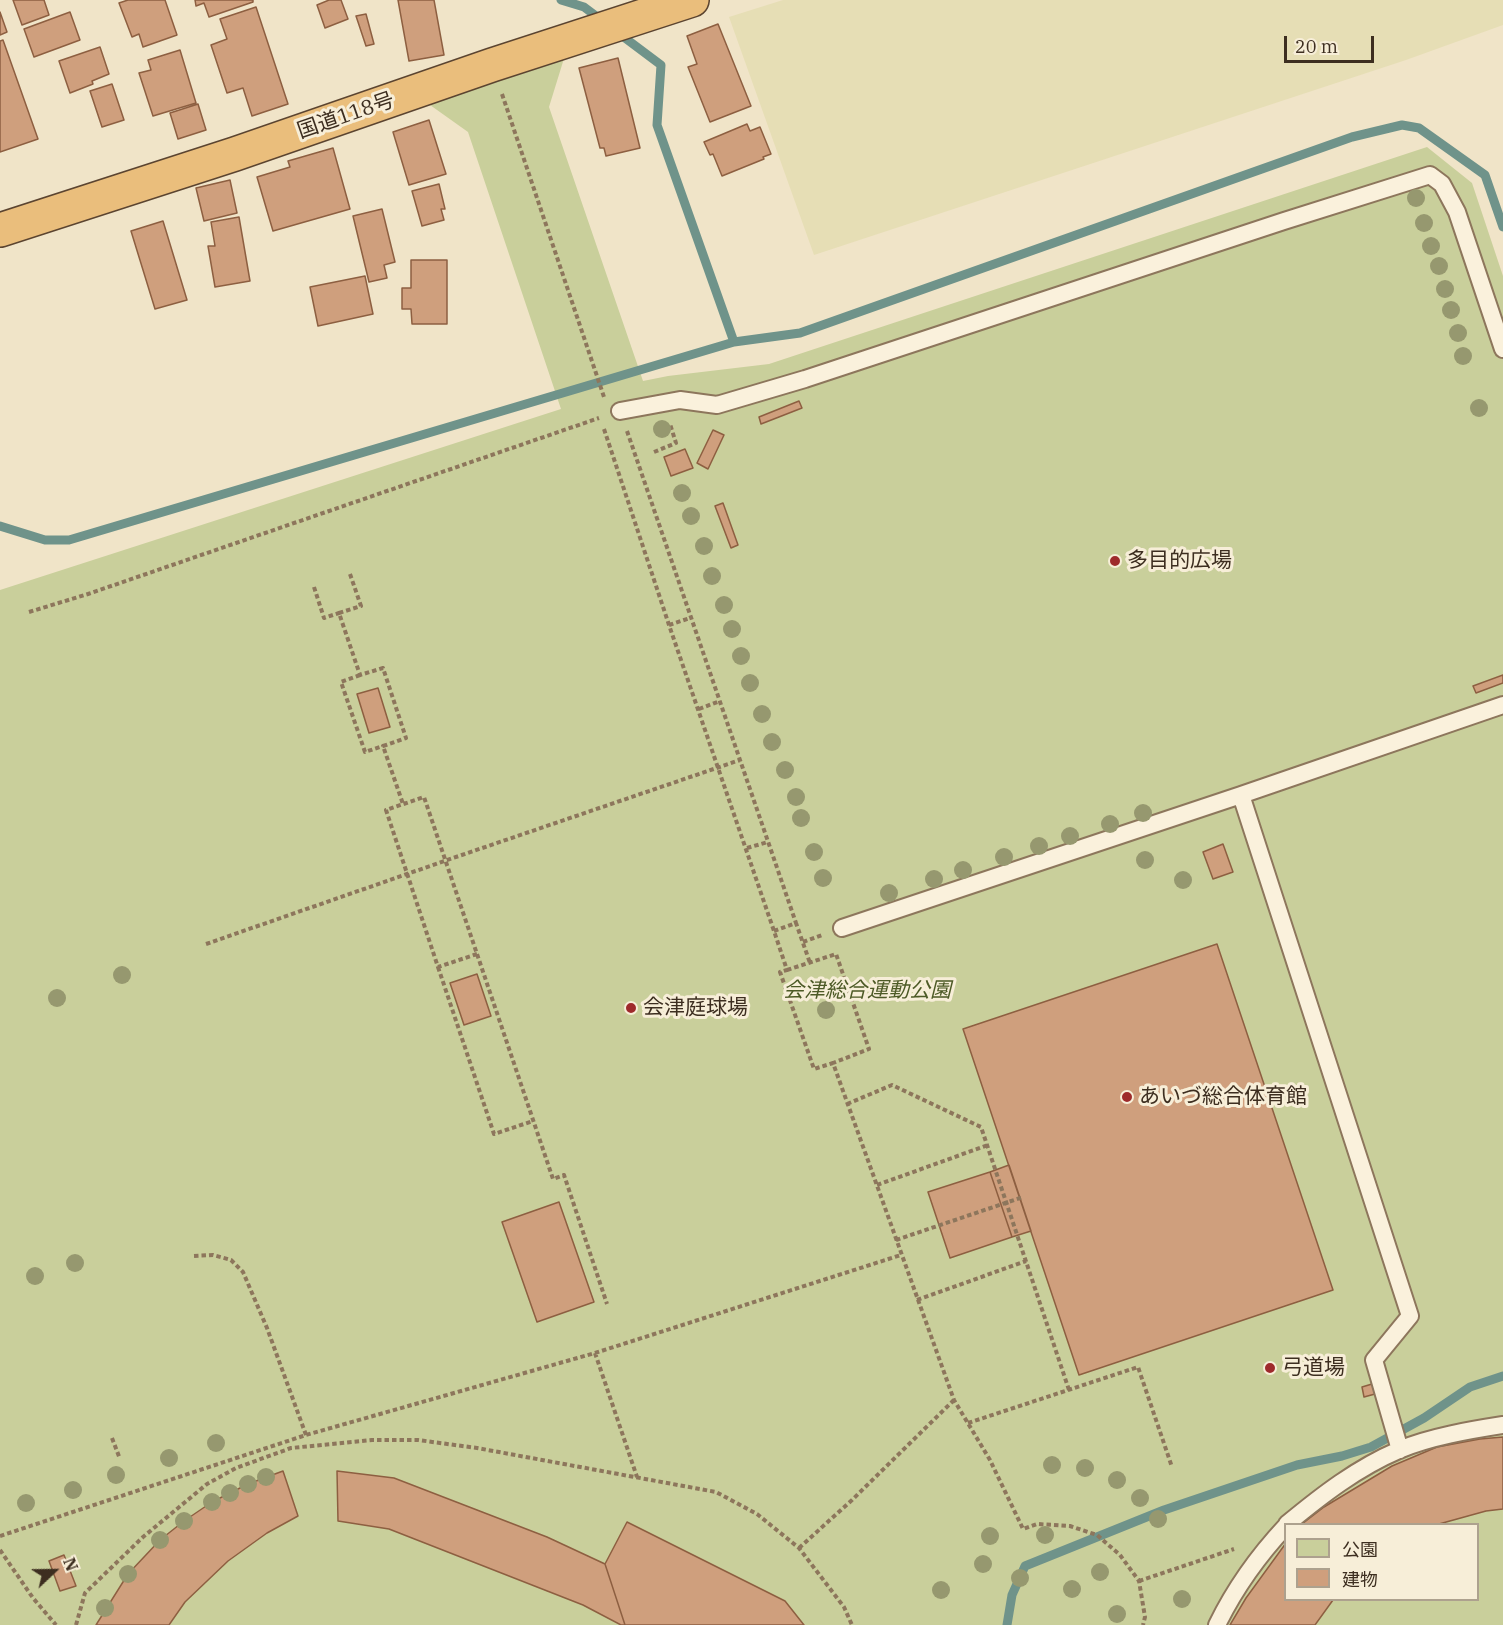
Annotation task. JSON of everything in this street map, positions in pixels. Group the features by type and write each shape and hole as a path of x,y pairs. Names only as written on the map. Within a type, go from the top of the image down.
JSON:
{"highway":[{"name":"国道118号","path":"0,230 235,154 492,65 692,0"}],"lane":[{"path":"620,411 680,400 717,405 805,379 1430,175 1442,184 1457,212 1503,349"},
{"path":"842,928 1503,705"},
{"path":"1240,795 1410,1316 1374,1360 1400,1449"},
{"path":"1290,1523 1346,1478 1400,1449 1503,1425"},
{"path":"1217,1625 1246,1574 1284,1528"}],"path":[{"path":"492,65 610,414 620,411 810,963"},
{"path":"29,612 99,590 600,417 787,970"},
{"path":"654,452 676,443"},
{"path":"314,587 324,618 361,606 350,574"},
{"path":"339,613 360,675"},
{"path":"669,625 690,618"},
{"path":"383,668 406,738 365,752 341,682 360,675 383,668"},
{"path":"699,709 720,701"},
{"path":"383,746 403,804"},
{"path":"206,944 740,760"},
{"path":"533,1121 494,1134 386,810 424,797 533,1121 552,1179 564,1175 607,1304"},
{"path":"747,848 768,842"},
{"path":"774,931 796,923"},
{"path":"438,967 477,954"},
{"path":"836,954 869,1049 814,1069 780,972 810,963 836,954"},
{"path":"833,1063 954,1400 990,1460 1023,1529 1036,1524 1070,1526 1097,1535 1120,1555 1138,1581 1145,1617 1143,1625"},
{"path":"847,1104 892,1085 981,1127 1069,1390"},
{"path":"877,1185 988,1145"},
{"path":"896,1240 1023,1197"},
{"path":"194,1256 213,1255 231,1260 243,1272 267,1328 306,1435"},
{"path":"0,1536 306,1435 595,1353 901,1255"},
{"path":"917,1300 1026,1261"},
{"path":"595,1353 637,1477"},
{"path":"968,1423 1138,1367 1172,1467"},
{"path":"799,1548 852,1500 954,1400"},
{"path":"112,1438 120,1459"},
{"path":"76,1625 85,1593 143,1537 207,1484 236,1468 291,1448 372,1440 418,1440 477,1448 716,1492 757,1514 799,1548 844,1607 852,1625"},
{"path":"1138,1581 1284,1528"},
{"path":"0,1550 33,1598 56,1625"}],"shaded area":[{"path":"783,0 1503,0 1503,25 1406,60 814,255 729,17"}],"green space":[{"name":"会津総合運動公園","path":"566,52 549,107 643,381 769,364 1427,147 1472,183 1503,276 1503,1625 0,1625 0,590 561,409 468,132 423,100"}],"building":[{"path":"13,0 44,0 49,15 22,25"},
{"path":"128,0 165,0 177,35 143,47 139,34 132,37 119,3"},
{"path":"195,0 253,0 253,2 209,17 204,3 196,6"},
{"path":"329,0 341,0 348,19 325,28 317,5"},
{"path":"398,0 434,0 444,55 409,61"},
{"path":"256,7 288,104 252,116 243,88 227,93 211,45 227,39 220,19"},
{"path":"0,12 7,32 0,35"},
{"path":"70,12 80,40 34,57 24,29"},
{"path":"366,14 374,44 366,46 356,16"},
{"path":"718,24 751,106 710,122 688,67 697,64 687,36"},
{"path":"3,40 38,139 0,152 0,41"},
{"path":"100,47 109,74 92,81 93,84 70,93 59,61"},
{"path":"180,50 196,103 153,116 139,73 151,70 148,60"},
{"path":"618,58 640,148 606,156 604,148 600,148 579,68"},
{"path":"112,84 124,120 102,127 90,91"},
{"path":"198,104 206,130 178,139 170,113"},
{"path":"429,120 446,174 409,185 393,132"},
{"path":"747,124 750,131 760,127 771,154 722,176 713,154 710,155 704,142"},
{"path":"333,148 350,209 273,231 257,177 290,167 288,161"},
{"path":"230,180 237,213 204,221 196,188"},
{"path":"439,184 445,209 441,209 444,220 422,226 412,191"},
{"path":"382,209 395,262 384,265 387,278 369,282 353,216"},
{"path":"239,217 250,281 215,287 208,246 215,246 211,222"},
{"path":"163,221 187,300 155,309 131,231"},
{"path":"411,260 447,260 447,324 412,324 411,309 402,309 402,288 411,288"},
{"path":"365,276 373,314 318,326 310,287"},
{"path":"799,401 802,408 761,424 759,417"},
{"path":"713,430 724,435 708,469 697,463"},
{"path":"685,449 693,468 671,476 664,457"},
{"path":"723,503 738,545 731,548 715,506"},
{"path":"1503,675 1503,683 1476,693 1473,686"},
{"path":"378,688 390,727 369,733 357,694"},
{"path":"1223,844 1233,872 1213,879 1203,852"},
{"name":"あいづ総合体育館","path":"1217,944 1333,1290 1079,1375 963,1029"},
{"path":"477,974 491,1016 464,1025 450,983"},
{"path":"1009,1165 1031,1231 1012,1237 990,1172"},
{"path":"990,1172 1012,1237 950,1258 928,1192"},
{"path":"559,1202 594,1302 537,1322 502,1222"},
{"path":"1372,1384 1375,1394 1364,1397 1362,1387"},
{"path":"1503,1437 1503,1509 1486,1511 1443,1523 1303,1523 1324,1507 1392,1466 1437,1447"},
{"path":"283,1471 298,1516 267,1533 228,1561 185,1602 169,1625 96,1625 128,1574 160,1540 212,1502 248,1484"},
{"path":"337,1471 394,1478 547,1537 605,1564 625,1625 583,1605 389,1529 338,1521"},
{"path":"627,1522 785,1601 804,1625 625,1625 605,1564"},
{"path":"1284,1546 1284,1601 1332,1601 1315,1625 1230,1625 1246,1598"},
{"path":"64,1555 76,1586 60,1591 49,1561"}],"waterway":[{"path":"561,0 584,7 604,22"},
{"path":"617,32 661,65 657,125 734,342"},
{"path":"0,526 45,540 69,540 734,342 800,333 1352,137 1402,125 1419,128 1485,175 1503,227"},
{"path":"1007,1625 1012,1595 1025,1566 1164,1510 1297,1465 1342,1456 1371,1447 1424,1418 1470,1387 1503,1376"}],"place":[{"name":"多目的広場","path":"1115,561"},
{"name":"会津庭球場","path":"631,1008"},
{"name":"あいづ総合体育館","path":"1127,1097"},
{"name":"弓道場","path":"1270,1368"}]}
